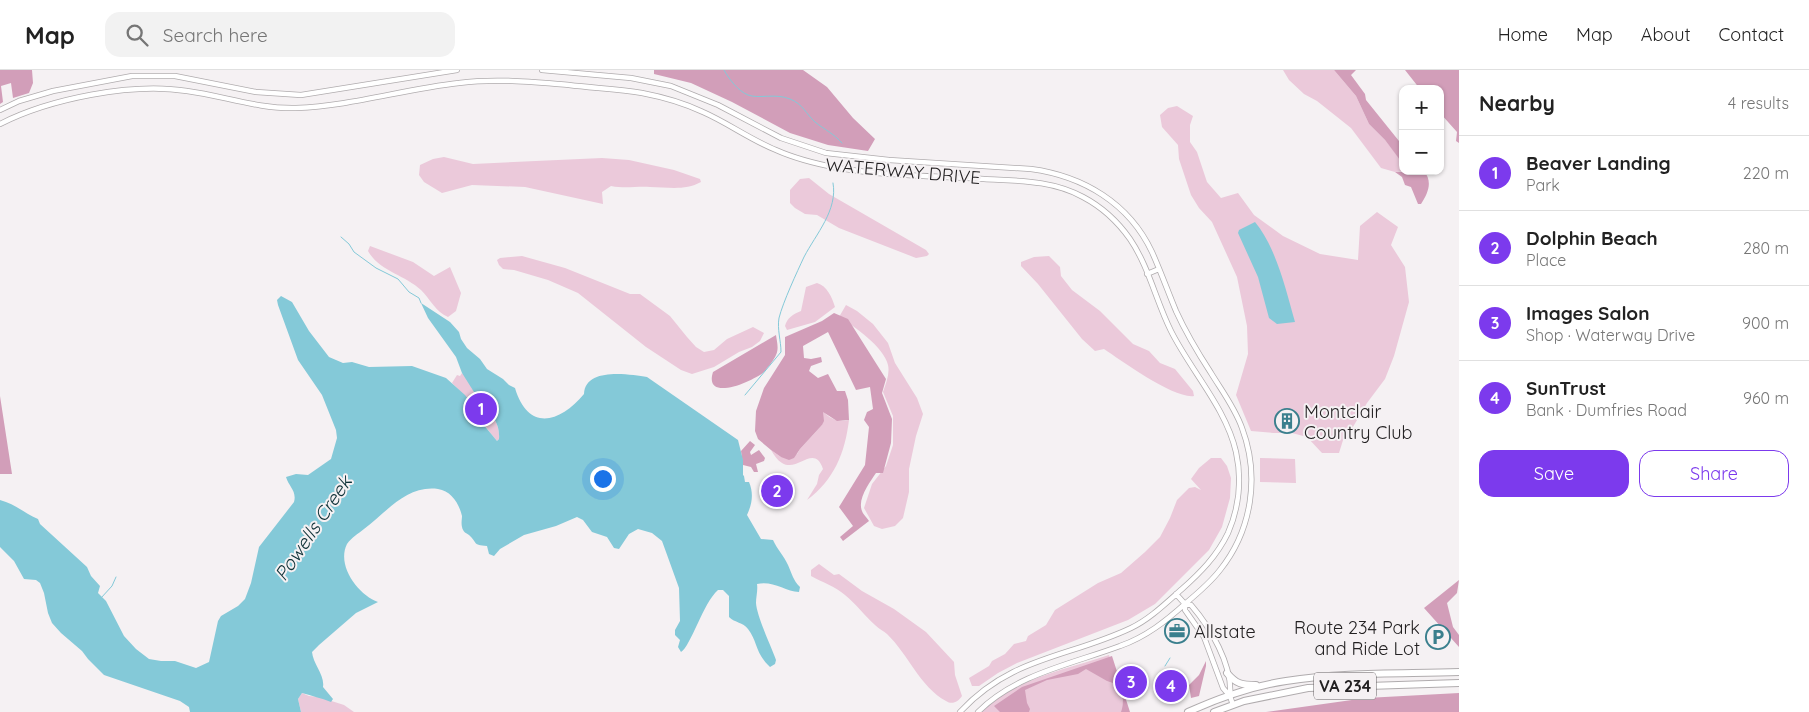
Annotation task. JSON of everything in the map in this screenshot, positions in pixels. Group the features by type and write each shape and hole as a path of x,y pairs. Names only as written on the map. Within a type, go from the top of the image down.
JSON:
{"highway":[{"name":"VA 234","path":"1188,712 1230,696 1267,685 1320,677 1459,672"},
{"path":"1227,673 1240,685 1267,685"},
{"path":"1423,684 1424,673"},
{"name":"VA 234","path":"1214,712 1275,694 1308,688 1459,683"}],"main road":[{"path":"0,110 19,101 52,91 132,76 175,76 256,92 301,95 457,70"},
{"name":"WATERWAY DRIVE","path":"542,70 624,77 671,86 718,105 781,138 826,153 863,158 1031,169 1065,176 1093,188 1122,210 1144,237 1187,334 1236,414 1245,437 1251,468 1252,489 1245,524 1236,546 1220,570 1162,624 1130,643 1022,681 999,694 978,712"},
{"name":"WATERWAY DRIVE","path":"0,124 48,106 108,92 140,88 180,90 257,105 290,108 333,104 455,83 476,81 524,82 622,90 658,96 686,105 776,150 823,165 861,171 1032,181 1067,189 1092,202 1116,222 1133,244 1172,334 1225,420 1234,445 1238,467 1237,498 1228,532 1217,551 1203,570 1150,617 1134,627 1006,674 982,691 960,712"},
{"path":"1147,274 1159,270"},
{"path":"1176,594 1185,604 1191,605 1211,632 1220,650 1231,685 1230,696"},
{"path":"1185,604 1185,610 1204,638 1223,688 1230,696 1233,705"}],"shaded area":[{"path":"0,70 32,70 33,83 29,93 13,98 11,83 1,86 3,102 0,104"},
{"path":"654,70 803,70 827,87 853,118 875,139 868,151 828,145 790,133 732,102 691,83 654,74"},
{"path":"1283,70 1334,70 1356,96 1369,124 1399,158 1399,172 1381,168 1351,128 1317,101 1304,94 1289,80"},
{"path":"1334,70 1356,70 1351,75 1365,94 1366,100 1399,141 1399,159 1385,140 1369,124 1356,96"},
{"path":"1405,70 1459,70 1459,143 1456,141 1457,132 1444,117 1444,85 1417,85"},
{"name":"Montclair Country Club","path":"1177,106 1193,116 1190,125 1190,142 1197,152 1207,182 1221,198 1238,193 1254,215 1283,236 1320,254 1358,260 1360,226 1377,212 1398,227 1391,245 1405,267 1409,302 1394,356 1385,379 1367,403 1350,432 1344,437 1339,453 1322,453 1307,437 1292,433 1251,431 1236,395 1248,354 1247,326 1237,277 1212,222 1199,208 1191,195 1179,159 1178,145 1162,127 1160,115 1168,108"},
{"path":"444,157 473,164 602,158 629,160 674,170 700,179 701,182 689,187 676,188 611,186 602,192 603,204 525,187 472,185 442,193 424,182 419,175 420,165 433,159"},
{"path":"1399,175 1427,175 1428,188 1421,204 1418,204 1411,187 1405,185"},
{"path":"809,178 829,194 926,250 929,254 916,258 839,228 817,215 805,214 795,208 790,203 790,190 800,179"},
{"path":"370,246 413,262 434,276 450,267 461,293 456,311 448,317 440,312 415,285 385,268 373,258 368,251"},
{"path":"522,256 565,268 630,294 640,294 670,316 696,347 704,352 714,350 727,339 753,327 764,333 760,341 752,347 739,352 714,367 692,374 681,370 646,347 578,293 548,280 514,270 503,269 497,260 500,258"},
{"path":"1049,256 1060,267 1061,276 1072,290 1100,311 1133,344 1149,351 1160,363 1175,369 1193,391 1194,396 1174,392 1161,386 1104,349 1095,351 1082,339 1038,284 1021,266 1021,262 1034,257"},
{"path":"817,283 821,284 829,292 835,307 815,322 787,330 785,326 787,321 801,311 806,287"},
{"path":"846,305 873,324 888,343 895,363 917,398 923,414 909,469 909,492 903,518 895,526 882,529 874,526 864,508 872,484 886,466 893,445 893,416 883,392 888,375 888,365 875,344 839,317"},
{"path":"834,313 848,319 886,379 882,393 892,419 891,443 883,473 876,473 861,501 862,511 869,521 843,541 840,537 853,526 839,507 865,465 869,427 864,420 867,412 873,409 870,387 856,390 828,332 803,346 804,358 821,357 822,362 811,366 809,371 818,378 828,374 837,391 845,391 848,400 849,420 837,421 823,412 824,421 822,425 794,458 789,460 781,457 758,439 755,431 756,411 764,388 785,355 785,337 822,321"},
{"path":"776,335 777,353 765,371 760,375 732,387 716,387 712,382 713,372"},
{"path":"462,373 487,404 486,407 497,426 499,439 497,441 465,397 452,383 457,375 460,376"},
{"path":"0,396 12,474 0,474"},
{"path":"823,411 835,420 849,420 845,444 831,475 807,500 817,484 823,469 819,462 815,458 810,458 788,465 782,463 774,456 771,450 781,457 797,454 822,425"},
{"path":"750,441 755,445 750,452 751,455 759,450 765,458 764,461 756,464 758,472 754,472 751,467 743,465 741,451"},
{"path":"1211,458 1221,458 1227,466 1231,478 1230,498 1222,527 1209,550 1155,604 1128,620 1017,663 979,686 972,686 969,678 1005,654 1014,644 1026,641 1028,636 1046,625 1055,610 1098,583 1121,573 1145,552 1160,537 1177,500 1189,488 1195,487 1201,490 1191,479 1199,468"},
{"path":"1260,458 1295,459 1296,483 1260,482"},
{"path":"819,564 834,575 839,574 926,632 954,662 955,675 962,696 957,701 950,703 937,695 921,679 887,634 841,592 811,576 811,570"},
{"path":"1459,580 1457,593 1447,603 1453,627 1459,635 1459,647 1424,608"},
{"path":"1109,655 1126,712 981,712 995,700 1025,683"},
{"path":"1112,656 1130,712 1121,712 1122,697 1116,684 1086,669 1078,674 1047,680 1025,690 1030,709 1029,712 1000,712 994,706 1022,687"},
{"path":"1206,661 1199,696 1191,698 1189,685 1199,675"},
{"path":"302,693 344,705 354,712 301,712 298,699"},
{"path":"1459,693 1459,712 1266,712 1366,698"}],"water":[{"path":"1255,222 1275,256 1295,322 1277,324 1269,318 1258,277 1238,233 1239,230"},
{"path":"281,296 292,302 309,331 329,357 343,363 352,362 369,367 412,366 446,378 465,395 477,411 483,424 497,441 499,434 497,426 486,407 487,404 474,392 462,373 456,357 428,318 421,303 450,322 459,332 467,348 480,359 487,369 515,388 528,412 536,417 555,416 565,411 584,394 586,385 600,376 609,374 630,375 647,377 738,440 743,460 743,475 745,482 749,482 752,491 747,515 761,539 773,540 800,587 799,592 768,583 757,584 757,609 776,660 775,664 770,667 765,662 748,629 729,617 729,596 723,590 718,590 707,604 689,642 681,652 678,647 680,640 675,635 675,630 680,621 679,588 662,541 652,533 638,529 629,534 619,549 614,548 607,537 592,532 583,520 577,517 556,526 524,535 500,549 494,556 489,554 487,546 477,544 462,529 461,511 451,495 443,490 427,489 416,491 398,501 347,544 344,553 347,570 351,579 364,593 378,602 356,613 312,652 322,678 323,687 333,699 331,702 302,693 298,699 301,712 190,712 189,707 180,701 104,675 52,623 40,583 36,580 24,579 14,561 0,547 0,500 38,519 40,524 87,567 91,576 100,586 98,593 106,601 124,636 136,649 149,659 175,661 196,668 209,662 218,621 221,616 238,606 245,599 251,583 259,547 294,502 294,492 286,477 296,474 308,475 331,459 337,438 336,430 322,395 298,360 278,305 277,300"}],"waterway":[{"name":"Powells Creek","path":"724,70 734,84 748,95 779,96 794,101 815,122 842,143"},
{"name":"Powells Creek","path":"745,395 781,352 778,326 781,311 804,257 825,222 832,203 833,183"},
{"path":"341,237 354,252 376,268 398,279 409,292 419,298 421,303"},
{"path":"101,598 112,586 116,577"},
{"path":"1165,666 1170,658"}],"place":[{"name":"Beaver Landing","path":"481,409"},
{"name":"Montclair Country Club","path":"1287,421"},
{"name":"Dolphin Beach","path":"777,491"},
{"name":"Allstate","path":"1177,631"},
{"name":"Route 234 Park and Ride Lot","path":"1438,637"},
{"name":"Images Salon","path":"1131,682"},
{"name":"SunTrust","path":"1171,686"}]}
